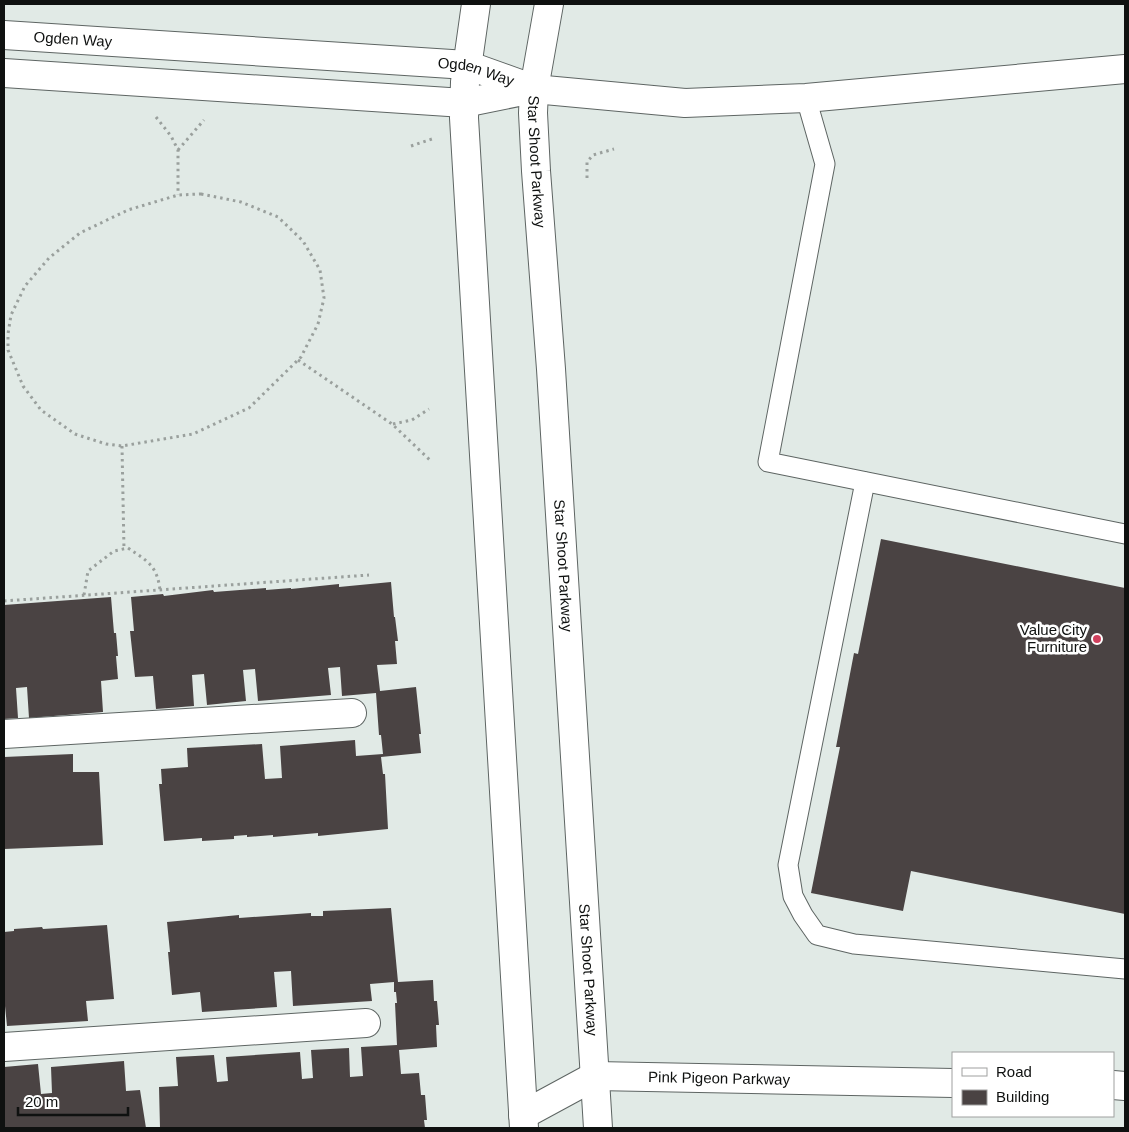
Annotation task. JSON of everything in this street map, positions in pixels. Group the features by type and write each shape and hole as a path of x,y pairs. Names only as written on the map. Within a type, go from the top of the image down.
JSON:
{"street":[{"path":"476,4 467,65 464,103 524,1122 547,1128"},
{"name":"Star Shoot Parkway","path":"549,4 534,89 533,113 551,369 598,1128"},
{"name":"Ogden Way","path":"4,36 467,65 534,89"},
{"path":"534,89 685,103 806,98 1125,69"},
{"name":"Ogden Way","path":"4,73 464,103 534,89"},
{"path":"4,734 352,713"},
{"path":"4,1047 366,1023"},
{"name":"Pink Pigeon Parkway","path":"524,1122 595,1076 952,1082"}],"lane":[{"path":"806,98 825,164 768,462 1125,534"},
{"path":"865,482 788,865 793,896 803,915 817,936 854,944 1125,969"}],"path":[{"path":"155,115 172,136 178,150 178,195"},
{"path":"178,150 206,118"},
{"path":"411,146 434,139"},
{"path":"587,178 587,162 593,155 614,149"},
{"path":"201,194 241,202 278,216 303,241 320,270 324,298 318,324 301,357 249,408 193,434 122,446 106,444 75,434 41,410 23,386 8,350 11,315 25,286 49,258 80,233 128,210 178,195 201,194"},
{"path":"4,351 8,350"},
{"path":"298,360 392,424 431,461"},
{"path":"392,424 412,420 429,409"},
{"path":"122,446 124,550"},
{"path":"84,595 88,571 114,551 128,548 148,561 158,577 160,590"},
{"path":"4,601 369,574"}],"building":[{"path":"881,539 1125,588 1125,914 911,871 903,911 811,893 840,747 836,747 854,653 858,654"},
{"path":"391,582 398,641 395,641 397,664 377,665 380,691 416,687 421,753 381,757 383,774 385,774 388,829 318,836 318,833 273,837 273,835 247,837 247,835 234,836 234,839 202,841 202,838 164,841 159,784 162,784 161,769 188,767 187,748 262,744 265,779 282,778 280,746 355,740 356,756 383,754 381,735 379,735 376,693 342,696 340,667 328,668 331,695 258,701 255,669 243,670 246,701 207,705 204,674 192,675 194,706 156,709 153,676 135,677 130,631 134,631 131,597 163,594 164,596 213,590 214,592 266,588 266,590 291,589 339,584 339,587"},
{"path":"111,597 118,656 116,656 118,679 101,681 103,712 29,718 27,687 16,688 18,718 4,719 4,605"},
{"path":"73,754 73,772 99,772 103,845 4,849 4,757"},
{"path":"391,908 398,982 433,980 434,1001 437,1001 439,1025 436,1025 437,1047 399,1050 401,1074 419,1073 421,1095 425,1095 427,1120 424,1120 425,1128 160,1128 159,1087 178,1086 176,1057 214,1055 217,1082 228,1081 226,1057 300,1052 302,1079 313,1078 311,1050 349,1048 350,1077 363,1076 361,1047 397,1045 395,1003 397,1003 394,982 370,984 372,1001 293,1006 291,971 274,972 277,1007 202,1012 200,992 172,995 167,922 239,915 239,918 311,913 311,916 323,916 323,911"},
{"path":"107,925 114,999 86,1001 88,1021 7,1026 4,1006 4,932 14,931 14,929 42,927 43,929"},
{"path":"124,1061 126,1091 140,1090 146,1128 4,1128 4,1067 38,1064 41,1094 52,1093 51,1067"}],"place":[{"name":"Value City Furniture","path":"1097,639"}]}
